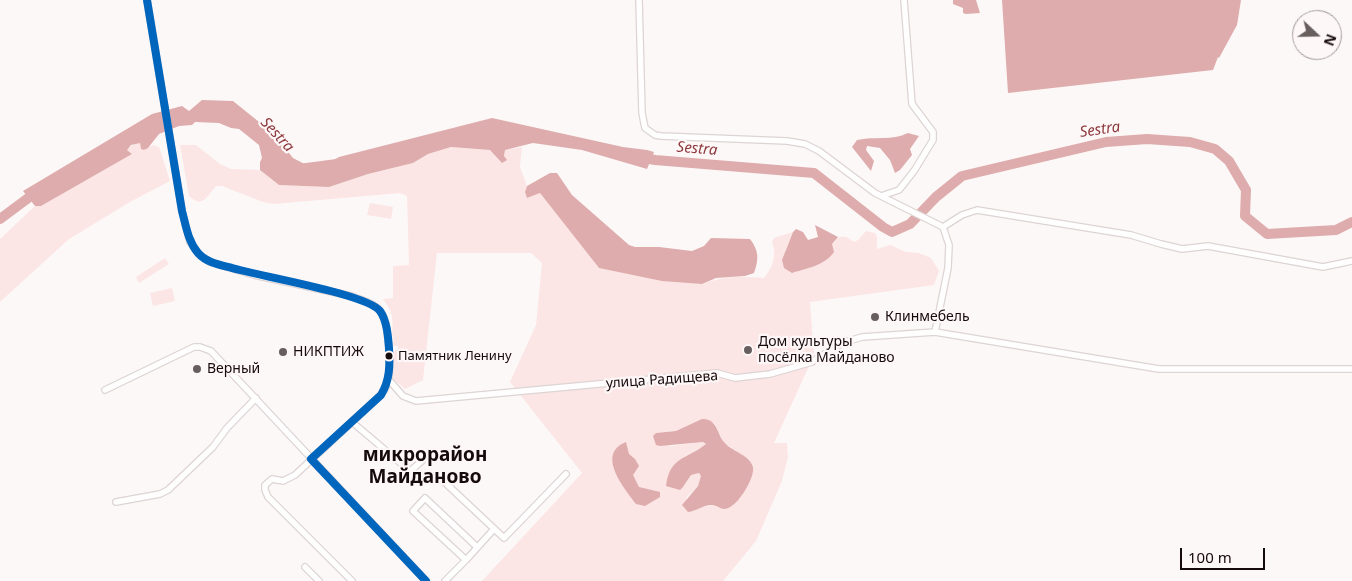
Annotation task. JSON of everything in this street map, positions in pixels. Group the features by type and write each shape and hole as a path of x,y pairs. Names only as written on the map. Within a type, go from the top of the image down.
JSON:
{"street":[{"path":"147,0 182,211 190,242 198,254 216,264 254,275 351,296 363,300 380,310 384,316 388,343 389,380 386,388 381,395 295,475 283,481 272,479 265,485 268,497 352,581"},
{"path":"640,0 642,113 645,128 650,133 661,136 787,141 805,144 818,151 875,193 943,227 949,245 948,268 935,332"},
{"path":"883,197 899,190 914,171 933,140 933,132 912,104 904,0"},
{"path":"943,227 962,214 977,210 1131,235 1182,249 1208,246 1324,267 1352,261"},
{"name":"улица Радищева","path":"389,380 403,396 416,401 717,373 735,378 770,374 812,362 842,343 862,337 935,332 1159,369 1352,369"},
{"path":"105,390 194,347 200,347 215,354 424,580"},
{"path":"116,502 160,494 168,490 213,447 227,428 256,398"},
{"path":"352,422 410,471 422,461"},
{"path":"438,477 504,538 566,474"},
{"path":"466,560 413,511 425,498 477,547"},
{"path":"445,581 494,529"},
{"path":"306,567 319,581"}],"shaded area":[{"path":"953,0 976,0 980,13 963,13 963,8 953,4"},
{"path":"1002,0 1241,0 1237,25 1218,57 1213,70 1008,93"},
{"path":"202,100 233,101 274,134 293,158 316,170 339,157 492,118 654,152 647,169 582,150 533,143 505,150 504,156 507,160 502,163 490,150 451,147 428,154 413,163 368,174 329,187 279,185 260,170 262,158 259,145 239,129 219,123 195,122 192,125 179,126 159,134 148,148 144,150 141,149 140,143 131,145 127,150 132,154 41,206 35,206 23,191 152,114 182,106 189,111"},
{"path":"908,133 919,136 910,149 912,155 900,170 895,173 890,160 880,148 867,146 866,150 874,161 871,171 852,147 857,140 889,138"},
{"path":"138,142 141,149 144,150 153,145 159,147 170,181 130,202 69,239 0,302 0,239 35,206 43,205 132,154 127,150 128,148"},
{"path":"180,145 196,145 220,164 231,169 260,170 279,185 329,187 368,174 413,163 428,154 451,147 490,150 504,156 505,150 522,147 520,167 527,186 525,192 527,198 540,193 599,268 702,284 717,279 733,277 764,278 770,270 773,261 772,242 774,238 793,232 785,251 829,245 839,237 848,238 854,242 866,231 875,233 877,249 890,245 906,252 919,253 931,258 939,271 934,285 810,302 814,355 774,443 787,443 788,457 782,481 756,541 723,581 482,581 582,473 510,382 536,325 542,263 531,253 437,253 423,380 405,389 391,377 393,352 397,350 398,346 393,346 391,314 383,299 393,298 393,266 409,265 407,196 400,193 274,204 263,202 222,186 216,186 204,200 194,200 189,196","holes":["714,423 724,443 745,457 715,505 692,511 686,498 698,486 701,477 699,473 691,475 683,487 684,457 706,445 703,442 670,446 656,433"]},
{"path":"550,173 557,173 572,195 629,245 692,251 704,246 711,238 750,239 757,255 754,273 745,276 716,278 702,284 662,281 599,268 540,193 527,198 525,192 527,186"},
{"path":"370,203 393,207 391,219 367,215"},
{"path":"815,225 838,237 832,244 834,252 820,263 792,273 784,268 782,260 793,232 796,229 803,232 808,240 818,237"},
{"path":"165,258 169,264 139,283 136,277"},
{"path":"172,288 175,301 153,306 150,293"},
{"path":"702,419 711,421 724,442 748,459 753,467 753,472 745,490 732,506 724,509 710,505 688,512 682,505 698,486 701,476 699,473 691,475 680,490 666,486 668,476 675,464 706,444 703,442 660,446 656,445 653,436 656,433 676,431"},
{"path":"626,442 629,454 639,466 633,475 639,487 660,492 660,497 645,506 636,504 625,490 615,472 613,455 617,447"}],"waterway":[{"name":"Sestra","path":"639,157 655,160 814,173 892,232 910,224 936,197 962,176 1106,142 1147,139 1190,142 1215,149 1229,161 1246,190 1245,216 1267,234 1336,230 1352,222"},
{"name":"Sestra","path":"299,169 337,164"},
{"name":"Sestra","path":"0,219 39,190"}],"transit line":[{"path":"147,0 182,211 186,228 198,253 205,259 218,265 355,298 380,311 384,319 388,334 389,372 381,395 311,459"},
{"path":"311,459 426,581"}],"place":[{"name":"Клинмебель","path":"875,317"},
{"name":"Дом культуры посёлка Майданово","path":"748,350"},
{"name":"НИКПТИЖ","path":"283,352"},
{"name":"Памятник Ленину","path":"389,356"},
{"name":"Верный","path":"197,369"}],"district":[{"name":"микрорайон Майданово","path":"425,467"}]}
